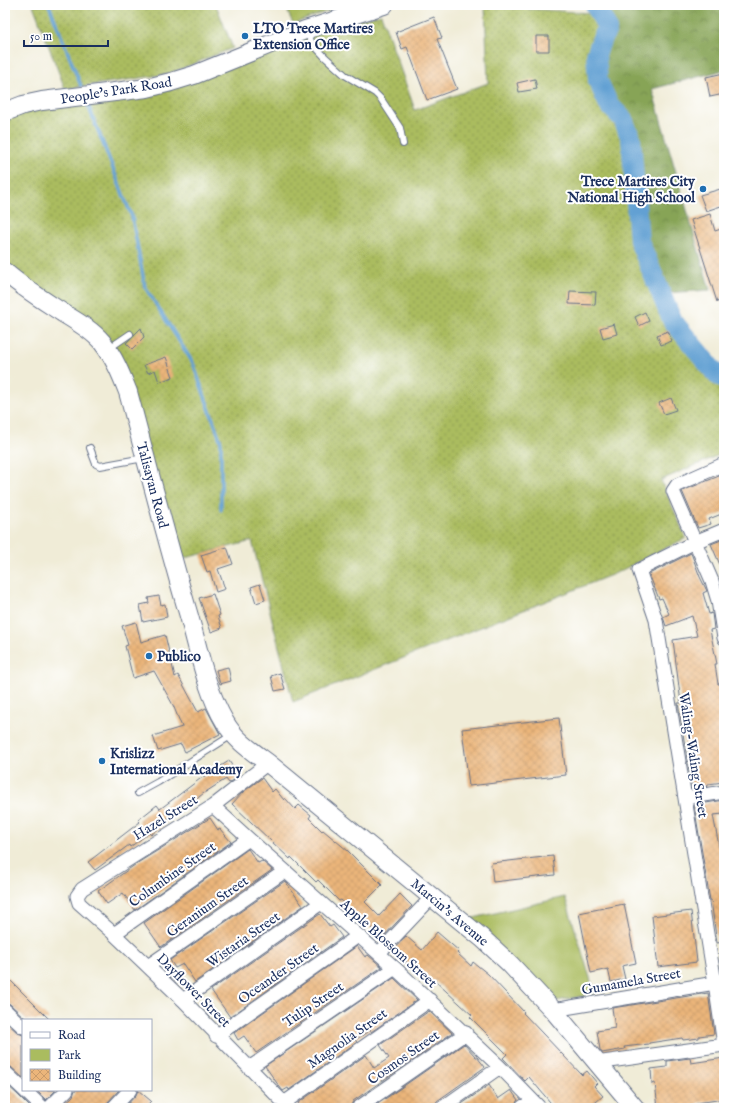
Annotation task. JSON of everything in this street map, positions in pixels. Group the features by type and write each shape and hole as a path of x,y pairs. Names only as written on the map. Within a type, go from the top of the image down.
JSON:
{"main road":[{"name":"People's Park Road","path":"5,112 23,105 42,101 147,88 166,84 194,75 305,30 384,5"},
{"name":"Talisayan Road","path":"5,272 35,295 90,331 102,342 121,374 128,392 206,677 218,710 236,738"},
{"name":"Marcin's Avenue","path":"236,738 482,938 510,964 553,1010 596,1063 628,1106"}],"street":[{"path":"724,464 677,485 674,488 674,492 712,581 718,601 724,638"},
{"path":"695,542 724,530"},
{"name":"Waling-Waling Street","path":"695,542 639,570 656,620 724,1045"},
{"name":"Hazel Street","path":"77,896 82,889 213,806 268,763"},
{"path":"685,798 724,792"},
{"name":"Apple Blossom Street","path":"213,806 466,1033 536,1104"},
{"name":"Columbine Street","path":"114,934 249,839"},
{"name":"Geranium Street","path":"148,966 285,871"},
{"name":"Dayflower Street","path":"77,896 79,903 114,934 183,1000 216,1036 286,1105"},
{"path":"379,954 432,897"},
{"name":"Wistaria Street","path":"183,1000 322,903"},
{"name":"Oceander Street","path":"216,1036 358,936"},
{"name":"Tulip Street","path":"249,1068 395,968"},
{"name":"Gumamela Street","path":"553,1010 715,983"},
{"name":"Magnolia Street","path":"286,1105 430,1000"},
{"path":"5,1010 22,1026"},
{"name":"Cosmos Street","path":"358,1108 466,1033"},
{"path":"596,1063 724,1045"},
{"path":"442,1108 500,1067"},
{"path":"5,1072 22,1089"},
{"path":"24,1091 42,1108"},
{"path":"56,1106 66,1091"},
{"path":"114,1108 129,1091"},
{"path":"521,1108 536,1104"}],"lane":[{"path":"299,5 300,7 306,5"},
{"path":"305,30 312,43 325,57 346,75 381,99 400,128 403,144"},
{"path":"107,349 130,334"},
{"path":"90,448 96,464 100,466 146,458"},
{"path":"138,792 236,738"}],"green space":[{"path":"33,5 216,5 233,48 168,74 65,89"},
{"path":"285,5 344,5 293,24"},
{"path":"596,5 724,5 724,70 652,89 710,290 665,293 644,242 636,139 624,113 610,98 603,82 600,63 612,24"},
{"path":"485,6 591,13 604,25 605,30 594,55 596,81 606,105 621,121 628,140 636,241 669,321 716,377 724,380 724,453 661,480 686,538 614,574 293,702 252,541 181,559 122,368 5,266 5,120 38,107 166,90 312,32 381,14 415,110 488,83"},
{"path":"565,897 595,994 551,1002 469,919"}],"building":[{"path":"434,17 442,38 437,39 457,89 427,100 407,47 402,49 396,32"},
{"path":"536,36 549,36 549,51 536,51"},
{"path":"724,73 724,94 710,97 706,77"},
{"path":"535,79 537,89 519,92 517,83"},
{"path":"724,188 724,205 706,211 700,195"},
{"path":"710,214 715,231 724,228 724,300 717,302 691,220"},
{"path":"570,291 596,292 595,305 569,304"},
{"path":"645,312 649,321 639,326 635,317"},
{"path":"614,324 617,334 603,338 600,328"},
{"path":"141,328 144,337 132,349 126,343"},
{"path":"668,331 672,341 661,345 657,335"},
{"path":"166,357 173,377 159,382 155,370 148,373 144,365"},
{"path":"671,398 676,410 664,414 659,403"},
{"path":"724,474 724,513 709,519 711,524 698,528 682,491"},
{"path":"724,539 724,574 711,544"},
{"path":"227,547 233,564 218,569 225,589 216,592 210,571 207,572 201,555"},
{"path":"691,553 707,591 703,593 709,614 712,613 714,629 710,630 717,664 715,664 718,684 721,684 724,714 724,782 708,784 708,786 692,789 678,703 681,703 673,640 697,636 692,616 666,626 663,617 669,614 662,598 659,599 649,574"},
{"path":"260,584 265,600 256,603 251,587"},
{"path":"213,594 220,615 218,616 222,628 211,632 199,598"},
{"path":"159,596 161,605 165,604 167,617 143,622 140,605 149,603 148,598"},
{"path":"136,622 141,642 165,635 175,677 178,675 198,712 206,708 220,734 185,752 181,744 158,751 153,736 182,727 173,705 154,671 133,678 125,646 128,645 122,626"},
{"path":"228,667 231,681 220,684 216,670"},
{"path":"280,673 285,689 275,691 271,676"},
{"path":"559,718 566,775 469,786 462,729"},
{"path":"229,761 239,776 231,782 229,783 226,779 189,805 188,803 168,818 169,820 151,835 149,833 130,847 129,845 95,870 88,862 140,822 138,820 157,805 160,809 200,779"},
{"path":"262,778 272,792 275,789 284,800 285,798 295,809 299,805 311,815 309,818 322,831 323,830 348,851 382,885 365,902 379,916 400,894 412,906 382,938 341,900 339,901 318,880 316,882 291,857 290,859 232,804 243,792"},
{"path":"724,800 724,814 713,815 724,872 724,942 717,943 694,805"},
{"path":"210,818 218,830 220,829 231,842 135,910 123,893 107,904 98,891 139,862"},
{"path":"248,849 258,863 262,861 272,870 161,947 144,923"},
{"path":"553,856 555,875 493,882 491,863"},
{"path":"285,881 303,906 195,982 183,964 175,968 170,960"},
{"path":"624,904 636,963 622,966 625,979 611,982 608,969 591,973 579,913"},
{"path":"691,911 697,962 658,967 652,916"},
{"path":"320,914 330,927 333,925 342,937 230,1017 211,990"},
{"path":"437,932 459,951 457,953 471,966 473,962 488,974 582,1075 587,1071 597,1083 594,1086 603,1096 589,1108 555,1108 529,1077 525,1081 503,1058 507,1054 470,1017 472,1015 434,980 433,981 421,970 419,973 405,963 407,961 393,950 406,936 422,950"},
{"path":"357,946 365,957 368,955 382,967 256,1053 244,1036 238,1040 234,1033"},
{"path":"5,975 49,1019 26,1019 10,1004 5,1002"},
{"path":"394,978 417,1000 371,1032 370,1030 355,1040 357,1042 289,1090 288,1088 283,1091 265,1066"},
{"path":"708,993 714,1034 699,1036 699,1038 683,1040 682,1038 624,1047 625,1049 602,1053 600,1050 597,1031 615,1028 612,1008"},
{"path":"429,1011 452,1033 353,1101 350,1108 301,1108 298,1103 366,1055 374,1068 389,1058 380,1045"},
{"path":"5,1021 18,1033 22,1035 22,1077 10,1066 5,1064"},
{"path":"464,1044 485,1067 437,1101 434,1108 372,1108"},
{"path":"690,1058 691,1063 724,1058 724,1099 697,1103 697,1108 675,1108 674,1106 658,1108 655,1083 652,1084 651,1069 667,1067 667,1061"},
{"path":"5,1083 31,1108 13,1108 5,1100"},
{"path":"489,1085 498,1099 511,1090 518,1100 511,1108 456,1108"},
{"path":"37,1091 55,1091 46,1100"},
{"path":"75,1091 118,1091 107,1103 105,1108 60,1108 73,1096"},
{"path":"138,1091 139,1091 151,1101 144,1108 124,1108 136,1095"}],"waterway":[{"path":"49,5 81,86"},
{"path":"595,5 606,25 607,30 602,38 596,55 598,81 609,105 623,119 631,139 639,241 672,320 717,375 724,378"},
{"path":"88,105 132,217 145,287 193,363 221,442 221,510"}],"place":[{"name":"LTO Trece Martires Extension Office","path":"245,36"},
{"name":"Trece Martires City National High School","path":"703,189"},
{"name":"Publico","path":"149,656"},
{"name":"Krislizz International Academy","path":"102,761"}]}
